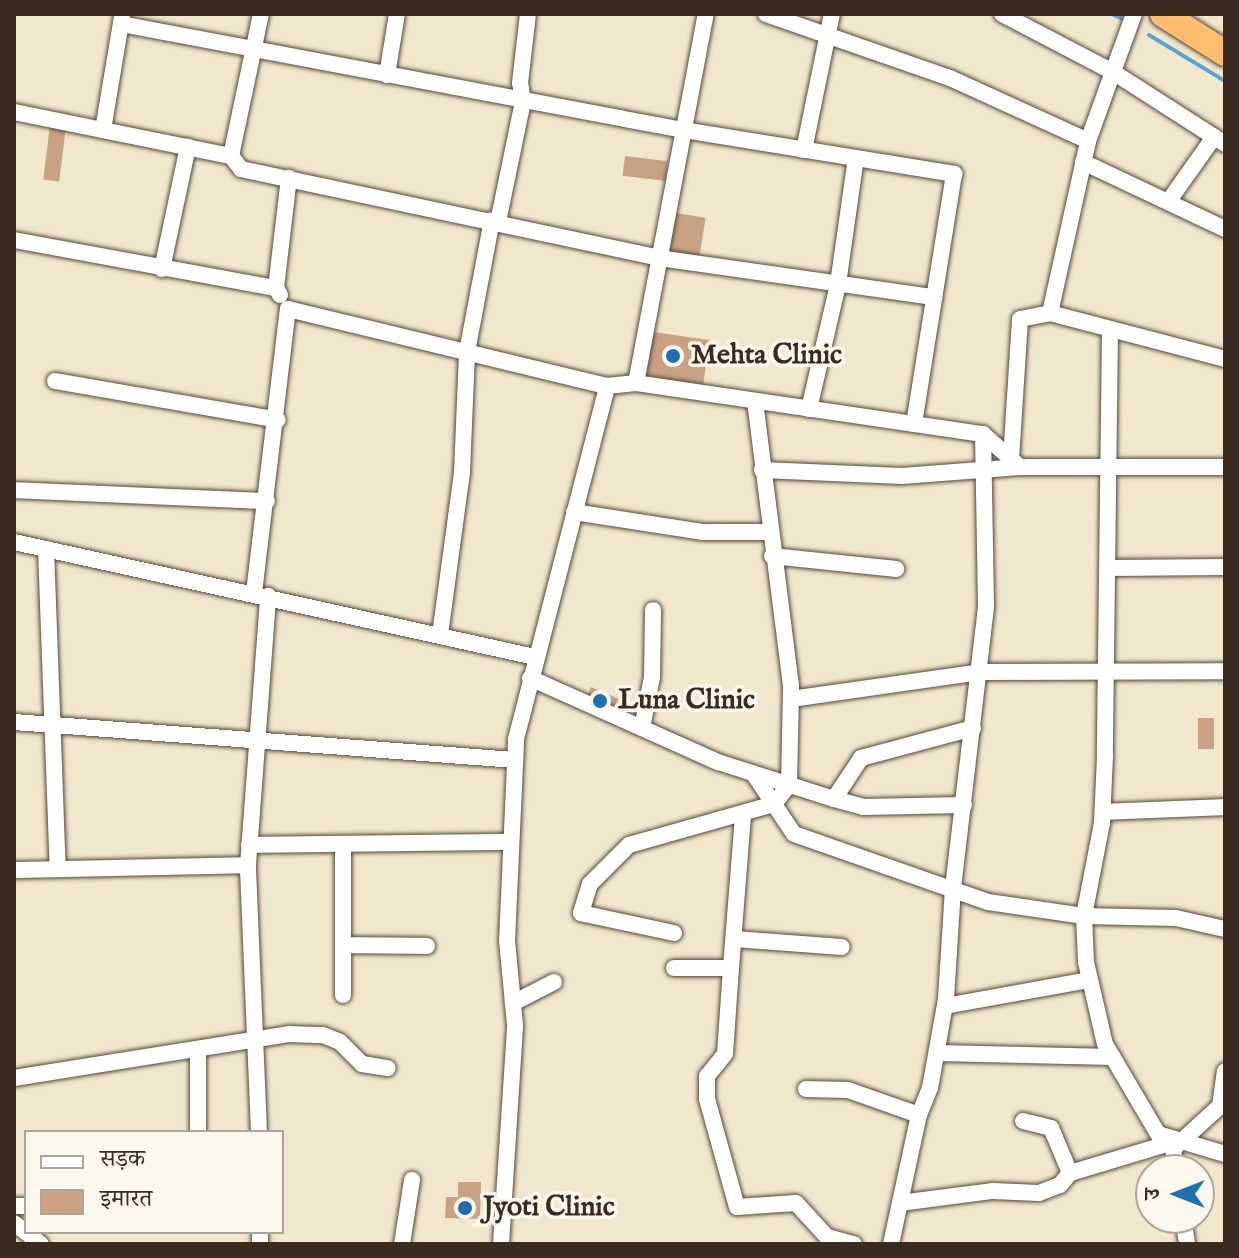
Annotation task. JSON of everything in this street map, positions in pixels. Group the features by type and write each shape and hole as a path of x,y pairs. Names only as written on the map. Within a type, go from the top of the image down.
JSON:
{"highway":[{"path":"1163,14 1225,53"}],"street":[{"path":"231,156 261,14"},
{"path":"387,75 397,14"},
{"path":"440,635 462,472 467,352 523,101 520,83 528,14"},
{"path":"636,383 706,14"},
{"path":"766,14 828,33 950,78 1088,141"},
{"path":"804,150 832,14"},
{"path":"1002,14 1113,72 1220,140 1168,202"},
{"path":"1050,313 1088,141 1134,14"},
{"path":"103,130 122,19 253,51 683,130 954,174 914,424"},
{"path":"14,112 231,156 241,169 659,258 934,297"},
{"path":"162,269 188,147"},
{"path":"809,409 838,284 856,158"},
{"path":"1083,162 1225,229"},
{"path":"259,1130 248,865 267,501 288,309 276,288 289,178"},
{"path":"14,240 276,288"},
{"path":"288,309 607,386 636,383 983,434 1016,463"},
{"path":"1016,463 1020,319 1050,313 1225,359"},
{"path":"1110,330 1103,812 1084,916 1090,980 1105,1044 1158,1134 1225,1154"},
{"path":"55,381 278,420"},
{"path":"501,1244 513,1003 507,941 515,760 535,657 607,386"},
{"path":"674,933 581,913 590,884 629,845 774,804 789,785 791,699 755,401"},
{"path":"891,1244 919,1115 937,1053 945,1006 953,888 986,605 983,434"},
{"path":"762,470 902,476 984,471 1016,463 1225,467"},
{"path":"14,490 267,501"},
{"path":"574,512 703,532 769,532"},
{"path":"14,542 261,594 535,657"},
{"path":"46,549 58,869"},
{"path":"772,556 896,569"},
{"path":"1107,568 1225,567"},
{"path":"642,728 652,677 653,610"},
{"path":"791,699 980,672 1225,671"},
{"path":"530,678 753,773 834,799 863,807 964,805"},
{"path":"14,722 515,760"},
{"path":"834,799 861,758 973,728"},
{"path":"753,773 794,834 988,902 1084,916 1176,918 1225,929"},
{"path":"1103,812 1225,807"},
{"path":"743,814 725,1054 707,1076 707,1099 737,1207 796,1203 827,1237 854,1244"},
{"path":"249,845 510,842"},
{"path":"343,844 343,995"},
{"path":"14,870 248,865"},
{"path":"735,939 842,947"},
{"path":"343,945 427,946"},
{"path":"674,968 731,968"},
{"path":"945,1006 1090,980"},
{"path":"513,1003 554,982"},
{"path":"14,1078 289,1034 323,1035 340,1042 362,1064 388,1068"},
{"path":"198,1049 198,1130"},
{"path":"937,1053 1113,1057"},
{"path":"1174,1154 1173,1149 1179,1141 1220,1106 1225,1071"},
{"path":"806,1089 848,1090 919,1115"},
{"path":"1023,1121 1051,1128 1070,1173"},
{"path":"900,1203 993,1191 1039,1193 1060,1185 1070,1173 1179,1141"},
{"path":"402,1244 412,1180"}],"building":[{"path":"50,125 66,127 59,182 43,180"},
{"path":"625,156 668,161 665,181 623,176"},
{"path":"676,213 706,218 699,258 670,253"},
{"path":"653,332 709,340 703,388 646,381"},
{"path":"591,687 619,699 612,714 584,703"},
{"path":"1198,718 1214,718 1214,749 1198,749"},
{"path":"458,1182 481,1182 480,1219 445,1218 446,1197 458,1197"}],"waterway":[{"path":"1112,14 1121,18"},
{"path":"1149,35 1225,81"}],"place":[{"name":"Mehta Clinic","path":"673,356"},
{"name":"Luna Clinic","path":"600,701"},
{"name":"Jyoti Clinic","path":"465,1208"}]}
